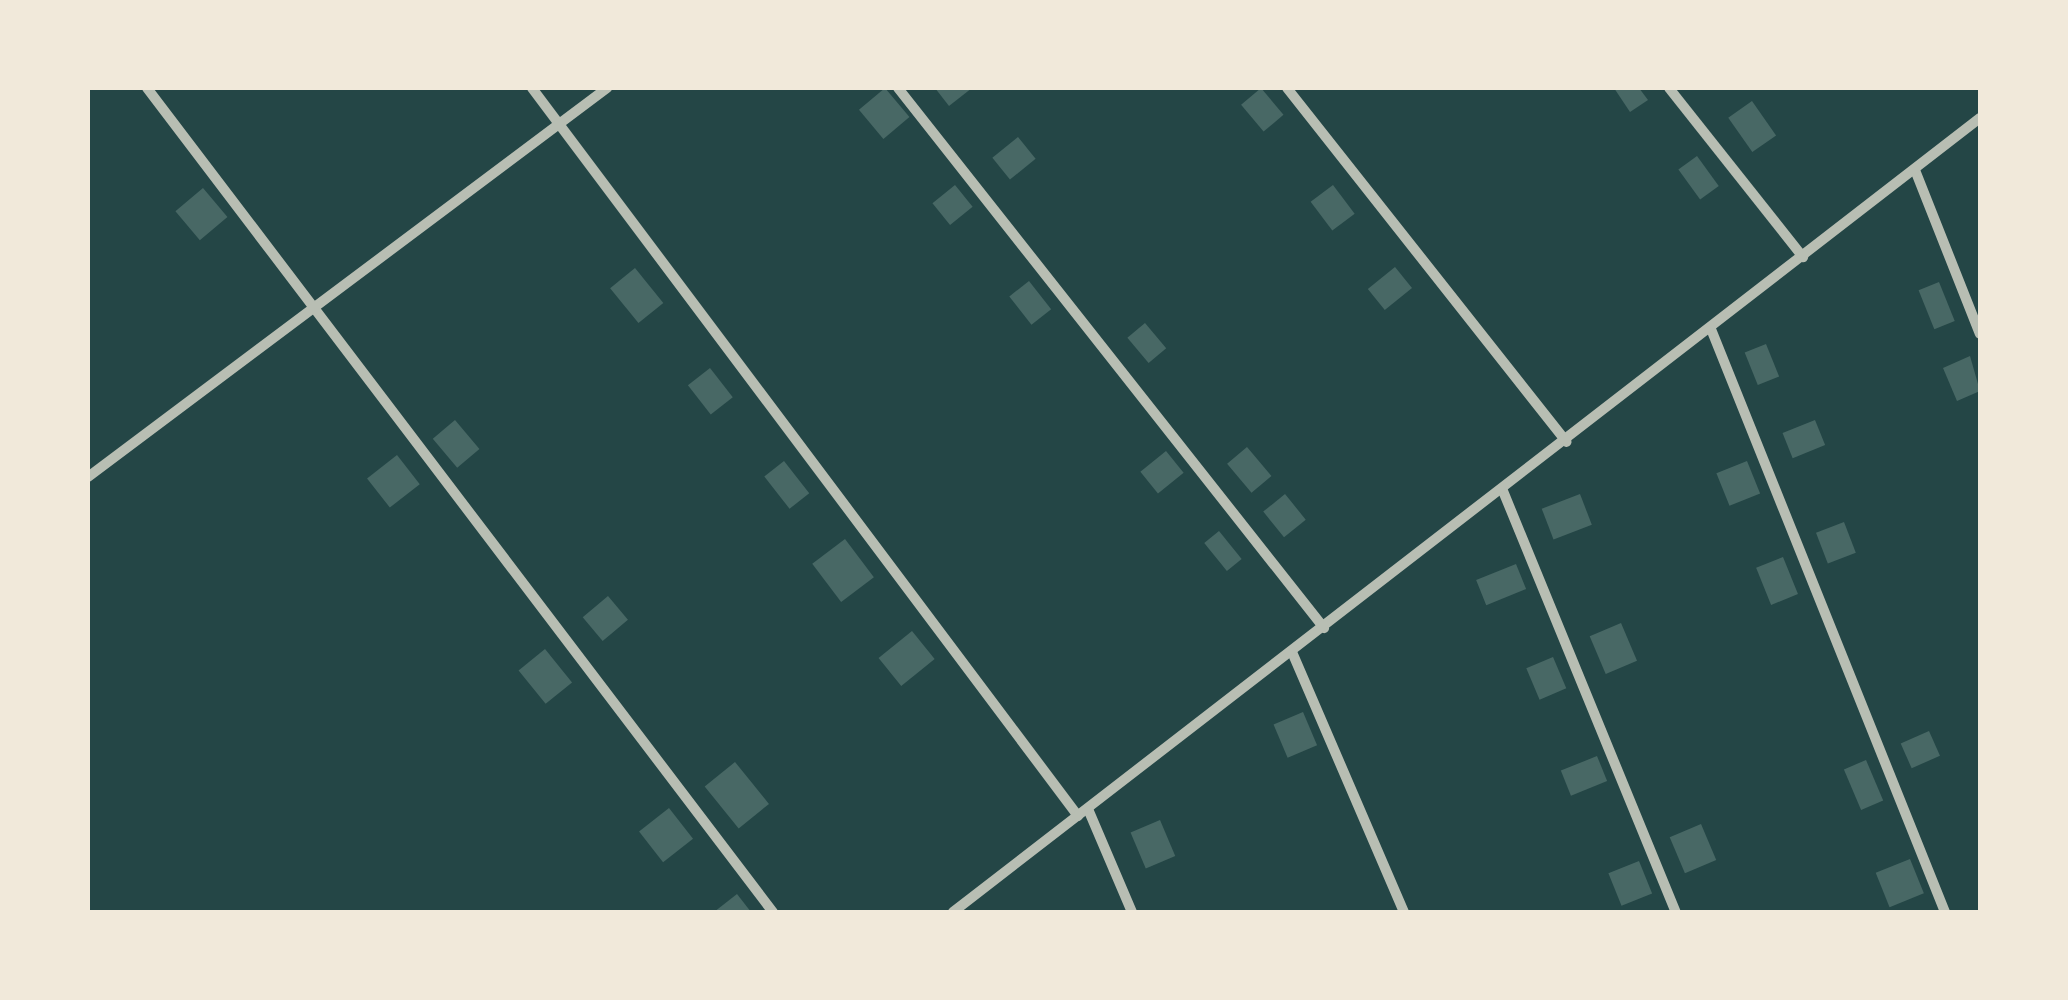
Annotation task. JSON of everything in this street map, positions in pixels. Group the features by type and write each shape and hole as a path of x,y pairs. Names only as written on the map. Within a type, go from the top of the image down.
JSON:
{"street":[{"path":"147,88 318,307 774,912"},
{"path":"532,88 1078,816"},
{"path":"88,476 607,88"},
{"path":"898,88 1324,628"},
{"path":"1286,88 1567,442"},
{"path":"1669,88 1803,257"},
{"path":"952,912 1567,442 1980,118"},
{"path":"1914,170 1980,334"},
{"path":"1711,329 1946,912"},
{"path":"1503,491 1676,912"},
{"path":"1292,652 1404,912"},
{"path":"1088,809 1132,912"}],"shaded area":[{"path":"88,88 1980,88 1980,912 88,912"}],"building":[{"path":"885,88 909,117 883,139 859,110"},
{"path":"935,88 972,88 949,106"},
{"path":"1261,88 1283,115 1264,132 1241,105"},
{"path":"1614,88 1639,88 1648,100 1630,112"},
{"path":"1752,101 1776,135 1752,152 1728,118"},
{"path":"1018,137 1036,159 1010,180 992,158"},
{"path":"1697,156 1719,186 1700,199 1678,170"},
{"path":"955,185 973,207 950,225 932,203"},
{"path":"1333,185 1355,214 1332,231 1311,202"},
{"path":"203,188 227,217 200,240 175,211"},
{"path":"1395,267 1412,288 1385,310 1368,289"},
{"path":"635,268 663,303 638,323 610,288"},
{"path":"1029,281 1051,309 1031,325 1009,296"},
{"path":"1939,282 1955,321 1934,329 1919,290"},
{"path":"1145,323 1166,348 1149,363 1127,338"},
{"path":"1766,344 1779,376 1758,385 1745,353"},
{"path":"1970,356 1980,391 1957,401 1943,368"},
{"path":"710,368 733,397 711,414 688,385"},
{"path":"455,420 479,449 457,468 433,439"},
{"path":"1815,420 1825,445 1793,458 1783,433"},
{"path":"1247,447 1271,476 1252,493 1227,464"},
{"path":"1166,451 1184,473 1158,494 1140,472"},
{"path":"397,455 420,484 390,508 367,478"},
{"path":"784,461 809,493 790,509 764,476"},
{"path":"1747,461 1760,493 1730,506 1716,473"},
{"path":"1285,494 1306,520 1284,537 1263,512"},
{"path":"1580,494 1592,525 1554,540 1542,509"},
{"path":"1844,522 1856,553 1828,564 1816,533"},
{"path":"1219,531 1242,559 1227,571 1204,543"},
{"path":"845,539 874,577 841,602 812,564"},
{"path":"1783,557 1798,594 1771,605 1756,568"},
{"path":"1516,564 1526,589 1486,605 1476,580"},
{"path":"608,596 628,620 603,641 583,617"},
{"path":"1621,623 1637,661 1606,674 1590,636"},
{"path":"912,631 935,659 901,686 879,658"},
{"path":"545,649 572,682 546,704 519,670"},
{"path":"1553,657 1566,688 1540,700 1526,668"},
{"path":"1303,712 1317,745 1288,758 1274,725"},
{"path":"1929,731 1940,756 1912,768 1901,744"},
{"path":"1597,756 1607,781 1571,796 1561,771"},
{"path":"1866,760 1883,801 1861,810 1844,769"},
{"path":"735,762 769,804 739,829 705,787"},
{"path":"669,808 693,839 663,862 639,831"},
{"path":"1160,820 1175,856 1146,868 1131,833"},
{"path":"1701,824 1716,860 1685,873 1670,837"},
{"path":"1910,859 1924,893 1890,907 1876,873"},
{"path":"1639,861 1652,893 1622,906 1608,873"},
{"path":"737,894 751,912 714,912"}]}
